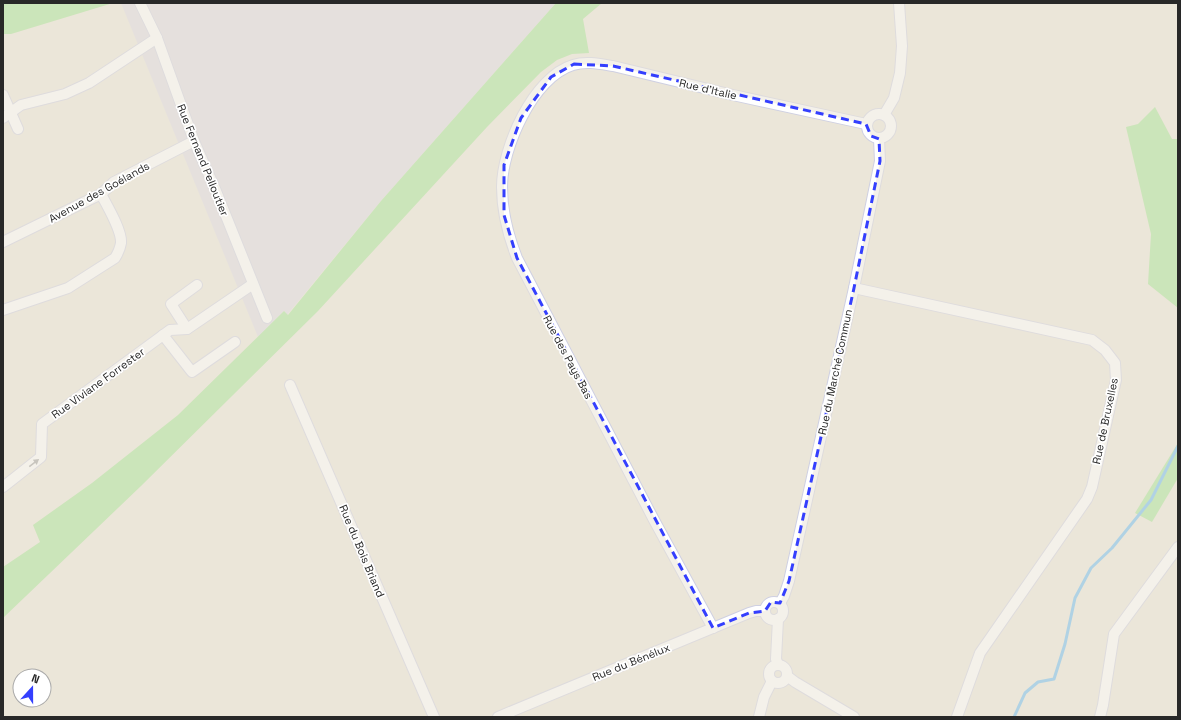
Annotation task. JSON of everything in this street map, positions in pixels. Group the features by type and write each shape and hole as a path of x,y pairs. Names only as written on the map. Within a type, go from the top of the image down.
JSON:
{"street":[{"name":"Rue Fernand Pelloutier","path":"140,3 157,38 194,142 216,191 267,318"},
{"path":"884,115 894,98 900,73 902,46 899,3"},
{"path":"6,115 21,105 65,94 89,83 157,38"},
{"name":"Rue d'Italie","path":"551,77 574,64 597,64 866,124"},
{"name":"Rue des Pays Bas","path":"551,77 536,94 521,118 508,148 504,165 502,186 504,216 509,237 517,258 546,314 654,520 713,628"},
{"path":"3,95 6,115 18,129"},
{"path":"877,114 884,115 890,121 891,129 887,136 879,138 871,136 866,129 866,124 870,117 877,114"},
{"name":"Rue du Marché Commun","path":"780,603 789,581 854,288 880,161 879,138"},
{"name":"Avenue des Goélands","path":"3,242 101,194 114,182 194,142"},
{"path":"3,308 68,288 114,258 119,251 121,242 119,230 101,194"},
{"name":"Rue Viviane Forrester","path":"3,487 41,457 42,424 170,330 187,329 253,284"},
{"path":"187,329 170,304 197,285"},
{"name":"Rue de Bruxelles","path":"854,288 1092,340 1105,350 1115,363 1116,380 1092,487 1087,499 980,653 957,717"},
{"path":"163,336 192,372 235,342"},
{"name":"Rue du Bois Briand","path":"290,385 434,717"},
{"path":"1100,717 1114,634 1178,547"},
{"path":"778,619 773,620 766,616 765,611 768,603 774,601 780,603 783,608 783,613 778,619 776,659 778,665"},
{"name":"Rue du Bénélux","path":"498,717 749,613 765,611"},
{"path":"787,676 780,683 772,681 769,676 769,671 773,666 778,665 784,667 787,672 787,676 854,717"},
{"path":"759,717 764,697 772,681"}],"highlighted area":[{"path":"574,64 613,66 866,124 871,136 879,139 880,161 854,288 789,581 780,603 771,602 765,611 749,613 713,628 517,258 504,215 504,165 521,118 551,77"}],"shaded area":[{"path":"121,3 556,3 381,201 287,315 284,311 258,337"}],"green space":[{"path":"3,3 113,3 11,34 3,34"},
{"path":"556,3 602,3 583,19 589,53 572,54 557,60 541,72 487,127 318,311 141,486 3,618 3,567 40,542 33,525 92,483 178,415 284,311 288,315 381,201"},
{"path":"1155,107 1172,139 1178,139 1178,308 1148,284 1151,234 1126,127 1138,124"},
{"path":"1178,443 1178,478 1152,522 1135,513"}],"waterway":[{"path":"1014,717 1025,693 1038,682 1054,679 1065,644 1075,598 1091,568 1112,548 1151,500 1178,446"}]}
